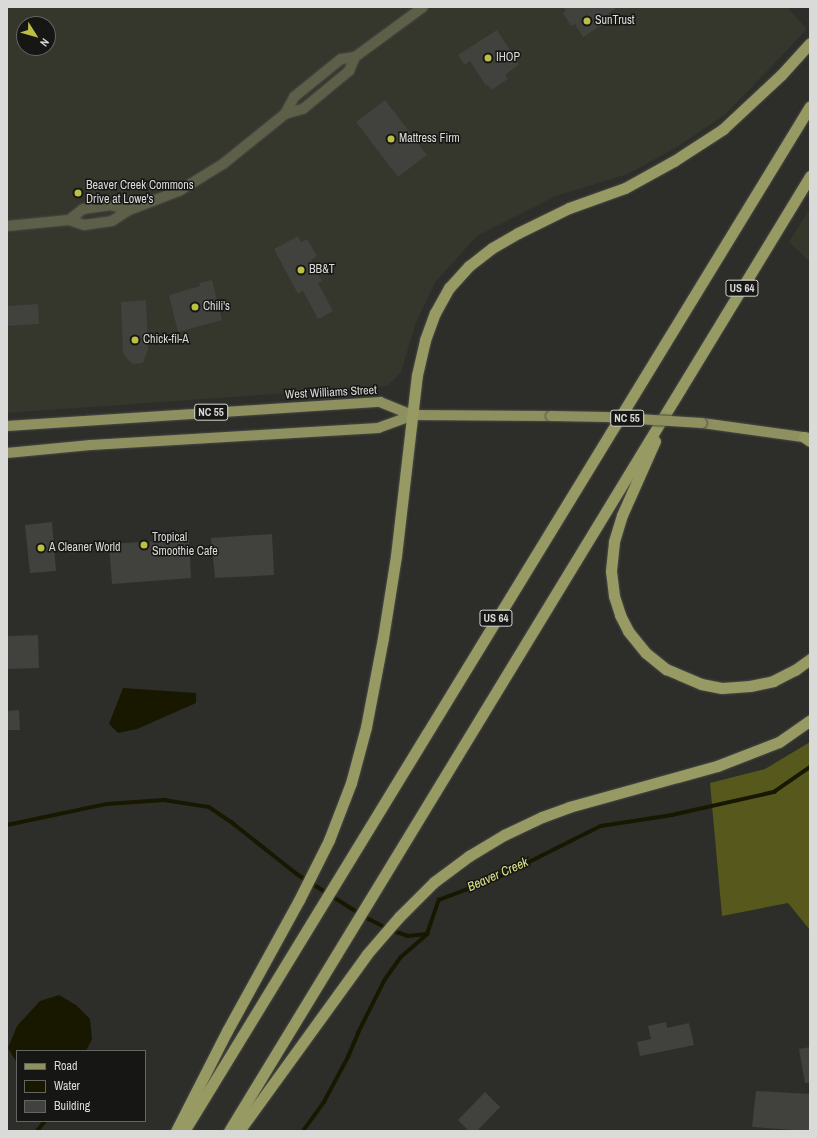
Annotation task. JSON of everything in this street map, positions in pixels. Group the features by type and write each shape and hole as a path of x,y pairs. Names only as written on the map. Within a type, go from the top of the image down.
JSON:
{"highway":[{"path":"176,1131 227,1031 299,900 329,840 351,783 366,727 383,638 417,375 425,340 435,313 449,288 469,266 492,248 568,208 625,188 674,161 723,129 781,75 810,43"},
{"name":"US 64","path":"183,1131 810,106"},
{"name":"US 64","path":"229,1131 810,176"},
{"path":"674,399 622,515 614,542 611,571 614,596 620,615 628,631 646,653 666,669 701,684 722,688 750,686 773,681 795,670 810,659"},
{"path":"239,1131 367,954 398,917 434,882 469,856 504,835 542,817 569,807 717,766 778,742 810,720"}],"main road":[{"name":"West Williams Street","path":"7,426 380,402 413,415"},
{"name":"NC 55","path":"7,453 91,445 378,428 413,415 606,417 726,425 808,439"}],"street":[{"path":"285,114 294,96 341,59 355,57 423,7"},
{"path":"7,226 69,220 84,225 112,221 129,210 179,191 209,174 285,114 304,109 349,71 355,57"},
{"path":"69,220 83,209 111,205 129,210"}],"shaded area":[{"path":"7,7 787,7 807,29 725,115 677,147 628,174 556,196 477,236 436,281 416,322 401,372 387,386 7,413"},
{"path":"810,208 810,262 789,242"},
{"path":"810,742 810,930 788,903 722,916 710,783 765,769"}],"water":[{"path":"123,688 196,693 196,703 137,729 118,733 109,724"},
{"path":"59,995 76,1005 90,1019 92,1039 86,1050 16,1050 16,1061 8,1048 17,1026 40,1001"}],"building":[{"name":"SunTrust","path":"563,7 618,7 608,14 611,19 583,37 575,24 571,26 563,13 566,11"},
{"name":"IHOP","path":"497,30 519,64 505,75 508,79 491,90 488,85 486,86 470,61 465,65 458,55"},
{"name":"Mattress Firm","path":"385,100 427,155 398,177 356,122"},
{"name":"BB&T","path":"298,236 301,242 307,239 317,256 311,260 322,281 318,283 333,311 318,319 303,291 298,294 274,249"},
{"name":"Chili's","path":"212,280 222,320 178,332 169,295 200,286 199,283"},
{"name":"Chick-fil-A","path":"146,300 148,350 143,363 133,364 123,353 121,302"},
{"path":"38,304 39,324 7,326 7,306"},
{"name":"A Cleaner World","path":"52,522 56,571 30,573 25,525"},
{"path":"272,534 274,575 215,578 211,538"},
{"path":"189,539 191,578 112,584 109,544"},
{"path":"38,635 39,668 7,669 7,636"},
{"path":"19,710 20,730 7,730 7,711"},
{"path":"666,1022 667,1028 689,1023 694,1045 640,1056 637,1042 651,1039 648,1026"},
{"path":"810,1047 810,1083 805,1083 799,1049"},
{"path":"756,1091 810,1094 810,1131 752,1127"},
{"path":"485,1092 500,1107 477,1131 469,1131 458,1120"}],"waterway":[{"name":"Beaver Creek","path":"303,1131 324,1102 348,1057 358,1033 384,981 401,957 427,934 439,900 497,878 601,826 672,815 774,792 810,767"},
{"path":"7,825 107,804 164,800 209,807 234,824 297,874 367,918 391,930 408,936 426,934"},
{"path":"37,1131 44,1122"}],"place":[{"name":"SunTrust","path":"587,21"},
{"name":"IHOP","path":"488,58"},
{"name":"Mattress Firm","path":"391,139"},
{"name":"Beaver Creek Commons Drive at Lowe's","path":"78,193"},
{"name":"BB&T","path":"301,270"},
{"name":"Chili's","path":"195,307"},
{"name":"Chick-fil-A","path":"135,340"},
{"name":"Tropical Smoothie Cafe","path":"144,545"},
{"name":"A Cleaner World","path":"41,548"}]}
